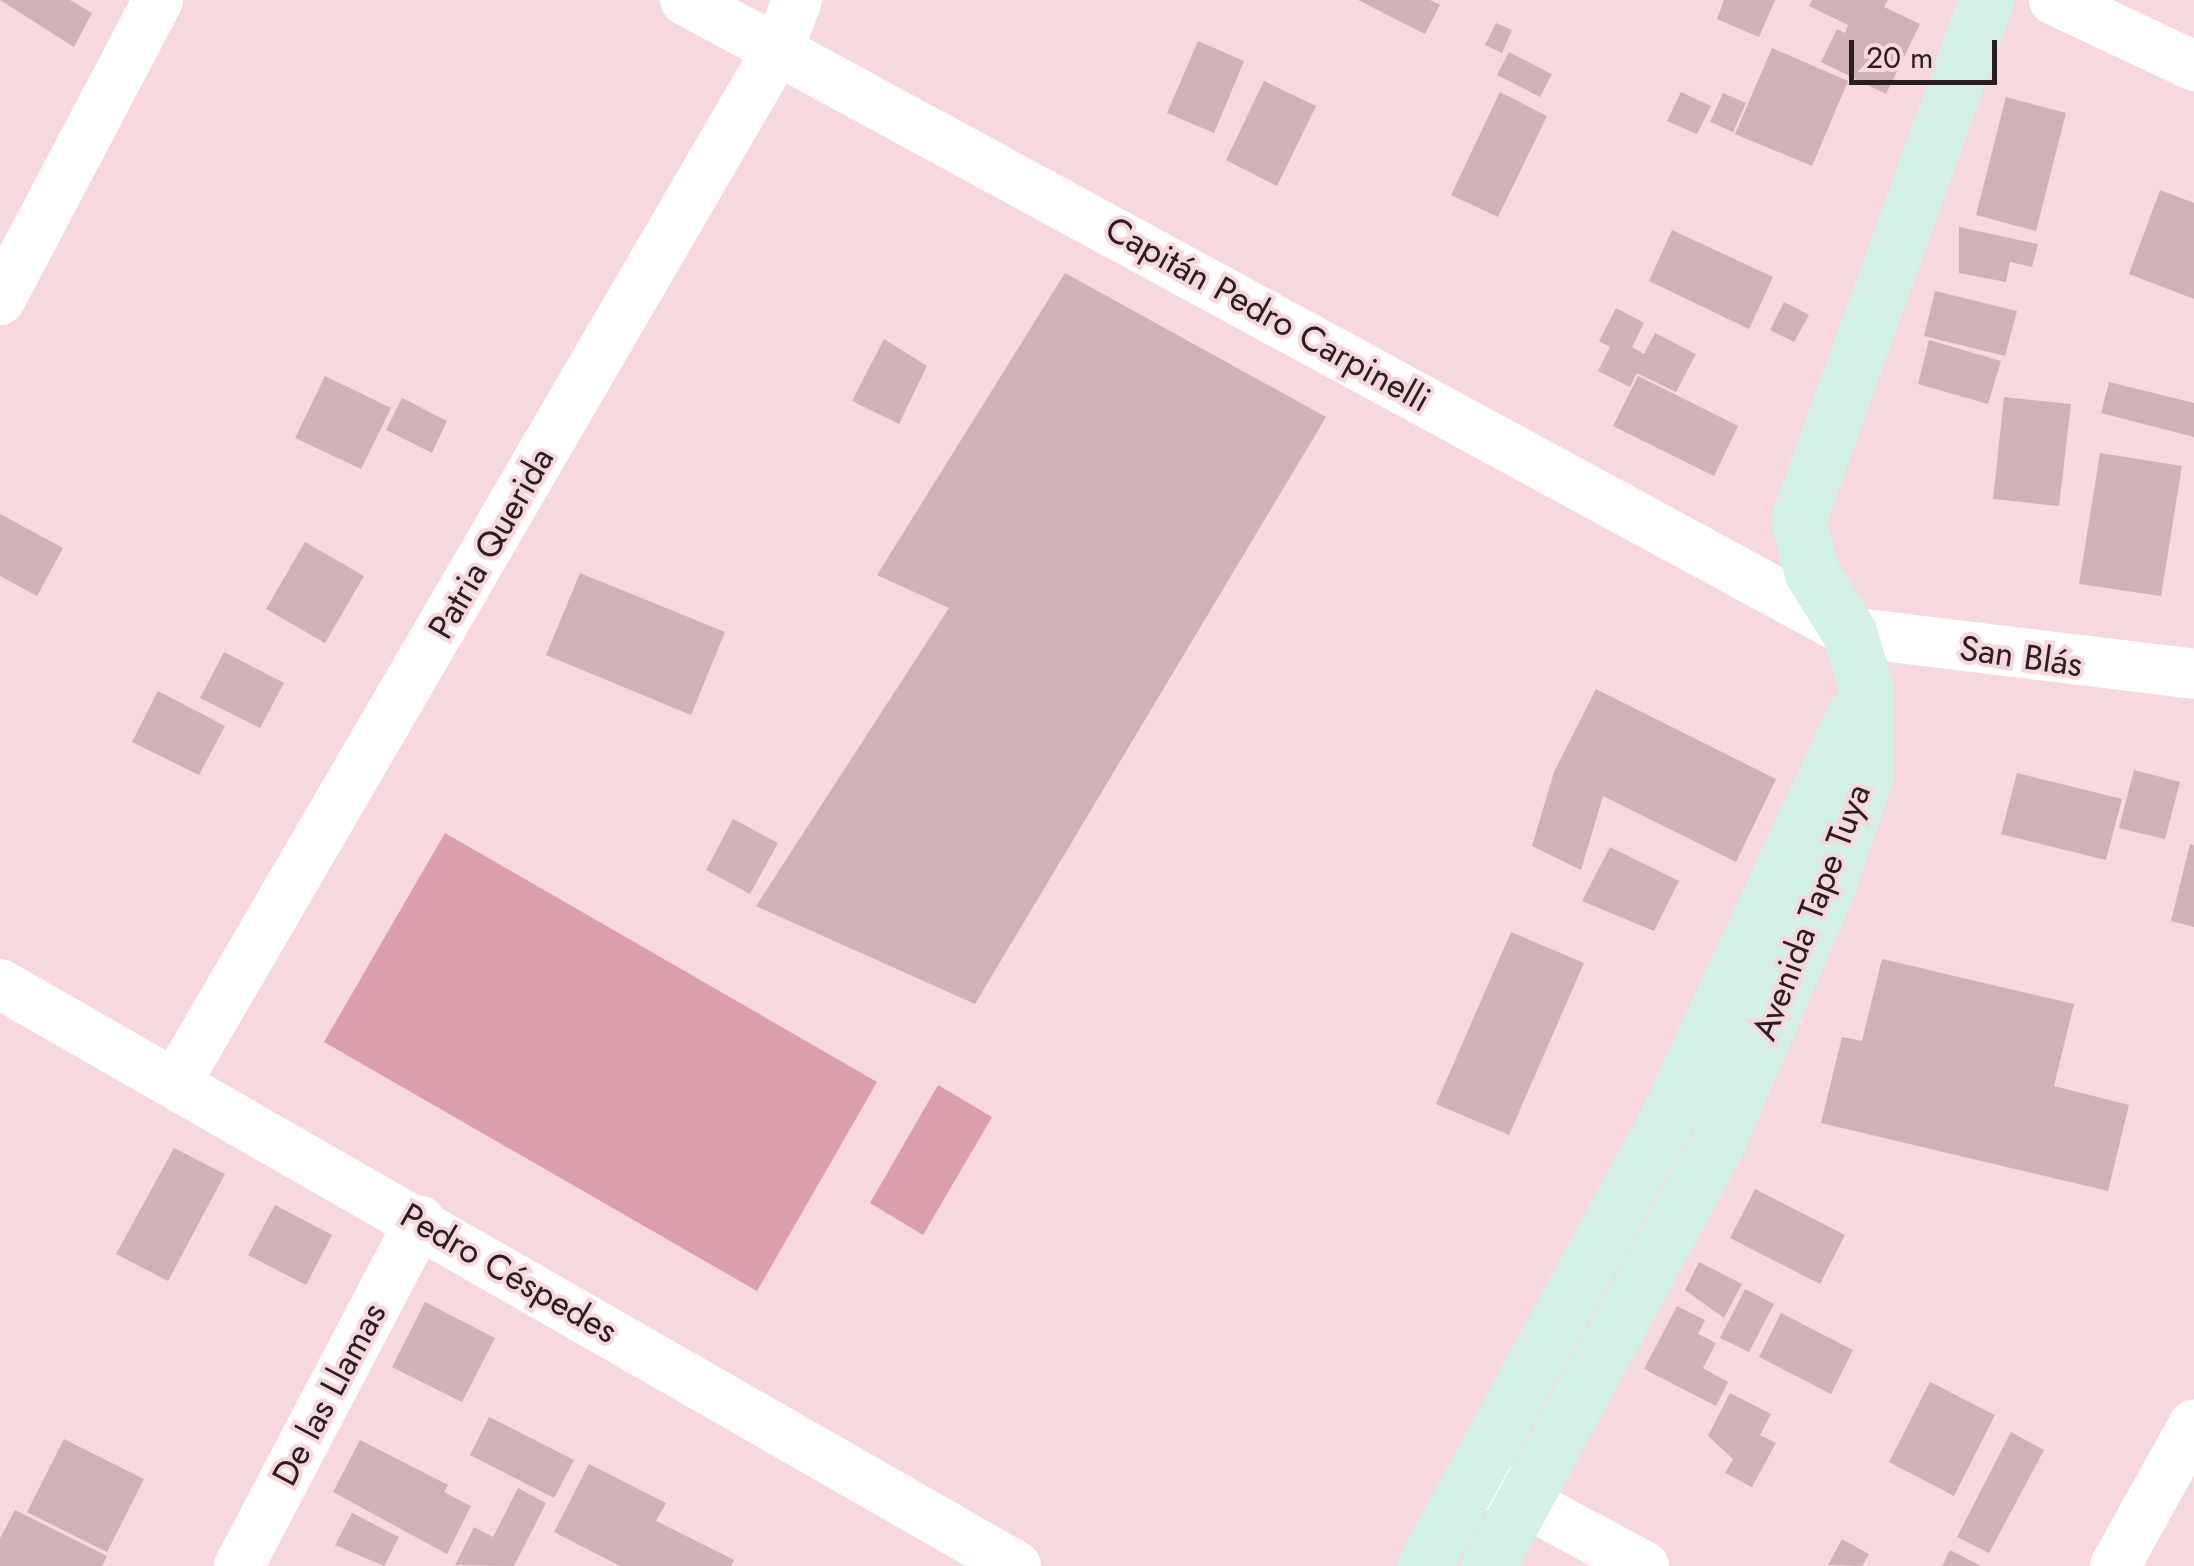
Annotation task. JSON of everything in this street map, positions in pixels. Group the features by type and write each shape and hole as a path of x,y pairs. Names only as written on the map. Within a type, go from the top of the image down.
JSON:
{"street":[{"path":"0,300 158,0"},
{"name":"Capitán Pedro Carpinelli","path":"684,0 780,46 1849,632"},
{"name":"Patria Querida","path":"177,1082 780,46 796,0"},
{"name":"Avenida Tape Tuya","path":"1488,1566 1716,1146 1826,891 1866,775 1866,688 1849,632 1812,573 1798,520 1986,0"},
{"path":"2054,0 2194,66"},
{"name":"San Blás","path":"1849,632 2194,674"},
{"path":"1424,1566 1662,1126 1866,688"},
{"name":"Pedro Céspedes","path":"0,984 420,1221 1016,1566"},
{"name":"De las Llamas","path":"239,1566 420,1221"},
{"path":"2115,1566 2192,1433"},
{"path":"1474,1475 1644,1566"}],"shaded area":[{"path":"445,833 877,1082 757,1291 324,1042"},
{"path":"938,1085 992,1117 923,1235 870,1203"}],"building":[{"path":"0,0 70,0 92,13 74,47"},
{"path":"1358,0 1430,0 1440,5 1425,34"},
{"path":"1724,0 1775,0 1759,37 1717,19"},
{"path":"1812,0 1888,0 1884,7 1920,24 1886,94 1821,62 1837,29 1845,33 1848,25 1809,6"},
{"path":"1496,23 1512,30 1502,53 1485,45"},
{"path":"1198,41 1244,61 1214,133 1167,113"},
{"path":"1772,48 1848,81 1812,166 1735,134"},
{"path":"1509,52 1552,74 1540,97 1497,75"},
{"path":"1264,81 1316,106 1277,186 1226,160"},
{"path":"1500,92 1547,116 1498,217 1451,195"},
{"path":"1681,92 1711,106 1697,134 1667,121"},
{"path":"1723,93 1746,103 1733,132 1710,122"},
{"path":"2006,97 2066,113 2036,231 1976,215"},
{"path":"2160,190 2194,203 2194,299 2129,274"},
{"path":"1959,227 2038,244 2032,267 2010,262 2006,282 1959,273"},
{"path":"1672,230 1773,277 1749,329 1649,281"},
{"path":"1065,273 1326,417 975,1004 756,906 949,608 877,575"},
{"path":"1935,291 2017,311 2005,356 1924,336"},
{"path":"1784,302 1809,315 1794,342 1770,330"},
{"path":"1616,308 1644,323 1632,347 1644,354 1655,333 1696,354 1676,392 1637,373 1630,387 1598,371 1610,347 1599,341"},
{"path":"884,339 927,366 899,424 852,401"},
{"path":"1929,340 2001,361 1988,404 1918,384"},
{"path":"325,376 391,408 361,469 295,438"},
{"path":"1638,376 1738,426 1714,476 1613,426"},
{"path":"2109,382 2194,403 2194,437 2101,413"},
{"path":"2004,397 2071,404 2059,506 1993,499"},
{"path":"402,398 447,421 432,453 386,430"},
{"path":"2100,453 2182,466 2161,596 2079,584"},
{"path":"0,514 63,548 37,596 0,576"},
{"path":"305,542 364,576 325,643 266,609"},
{"path":"580,573 725,632 691,715 546,655"},
{"path":"224,652 284,683 260,728 200,698"},
{"path":"1596,689 1776,779 1736,862 1603,796 1581,870 1532,846 1554,772"},
{"path":"158,691 225,726 199,775 132,742"},
{"path":"2134,770 2180,782 2165,839 2119,828"},
{"path":"2017,773 2122,799 2106,860 2001,834"},
{"path":"733,819 778,843 750,894 706,870"},
{"path":"2190,844 2194,845 2194,927 2171,921"},
{"path":"1610,847 1679,881 1654,931 1582,901"},
{"path":"1511,932 1584,963 1509,1135 1436,1104"},
{"path":"1882,959 2074,1004 2054,1086 2129,1105 2108,1191 1821,1123 1842,1037 1862,1041"},
{"path":"174,1148 225,1174 168,1281 116,1254"},
{"path":"1755,1189 1845,1235 1820,1284 1730,1238"},
{"path":"275,1205 332,1235 306,1285 248,1255"},
{"path":"1699,1262 1742,1284 1724,1318 1685,1290"},
{"path":"1745,1289 1774,1304 1749,1352 1720,1338"},
{"path":"425,1302 495,1338 462,1402 392,1367"},
{"path":"1677,1306 1705,1320 1698,1334 1716,1343 1703,1368 1728,1382 1716,1406 1644,1369"},
{"path":"1781,1313 1853,1350 1831,1394 1759,1357"},
{"path":"1930,1382 1995,1415 1954,1496 1889,1462"},
{"path":"1730,1393 1771,1414 1760,1435 1776,1443 1752,1487 1725,1473 1733,1459 1708,1436"},
{"path":"489,1417 574,1460 554,1498 470,1455"},
{"path":"2011,1432 2044,1450 1989,1553 1957,1537"},
{"path":"64,1439 144,1479 107,1552 27,1512"},
{"path":"360,1440 448,1485 444,1492 471,1506 447,1554 333,1492"},
{"path":"589,1464 666,1503 656,1521 734,1560 731,1566 620,1566 554,1532"},
{"path":"518,1488 546,1503 514,1566 455,1565 474,1527 493,1537"},
{"path":"15,1510 107,1556 102,1566 0,1566 0,1538"},
{"path":"352,1513 399,1537 384,1566 335,1545"},
{"path":"1842,1539 1869,1554 1862,1566 1828,1565"},
{"path":"1950,1550 1981,1566 1942,1566"}]}
